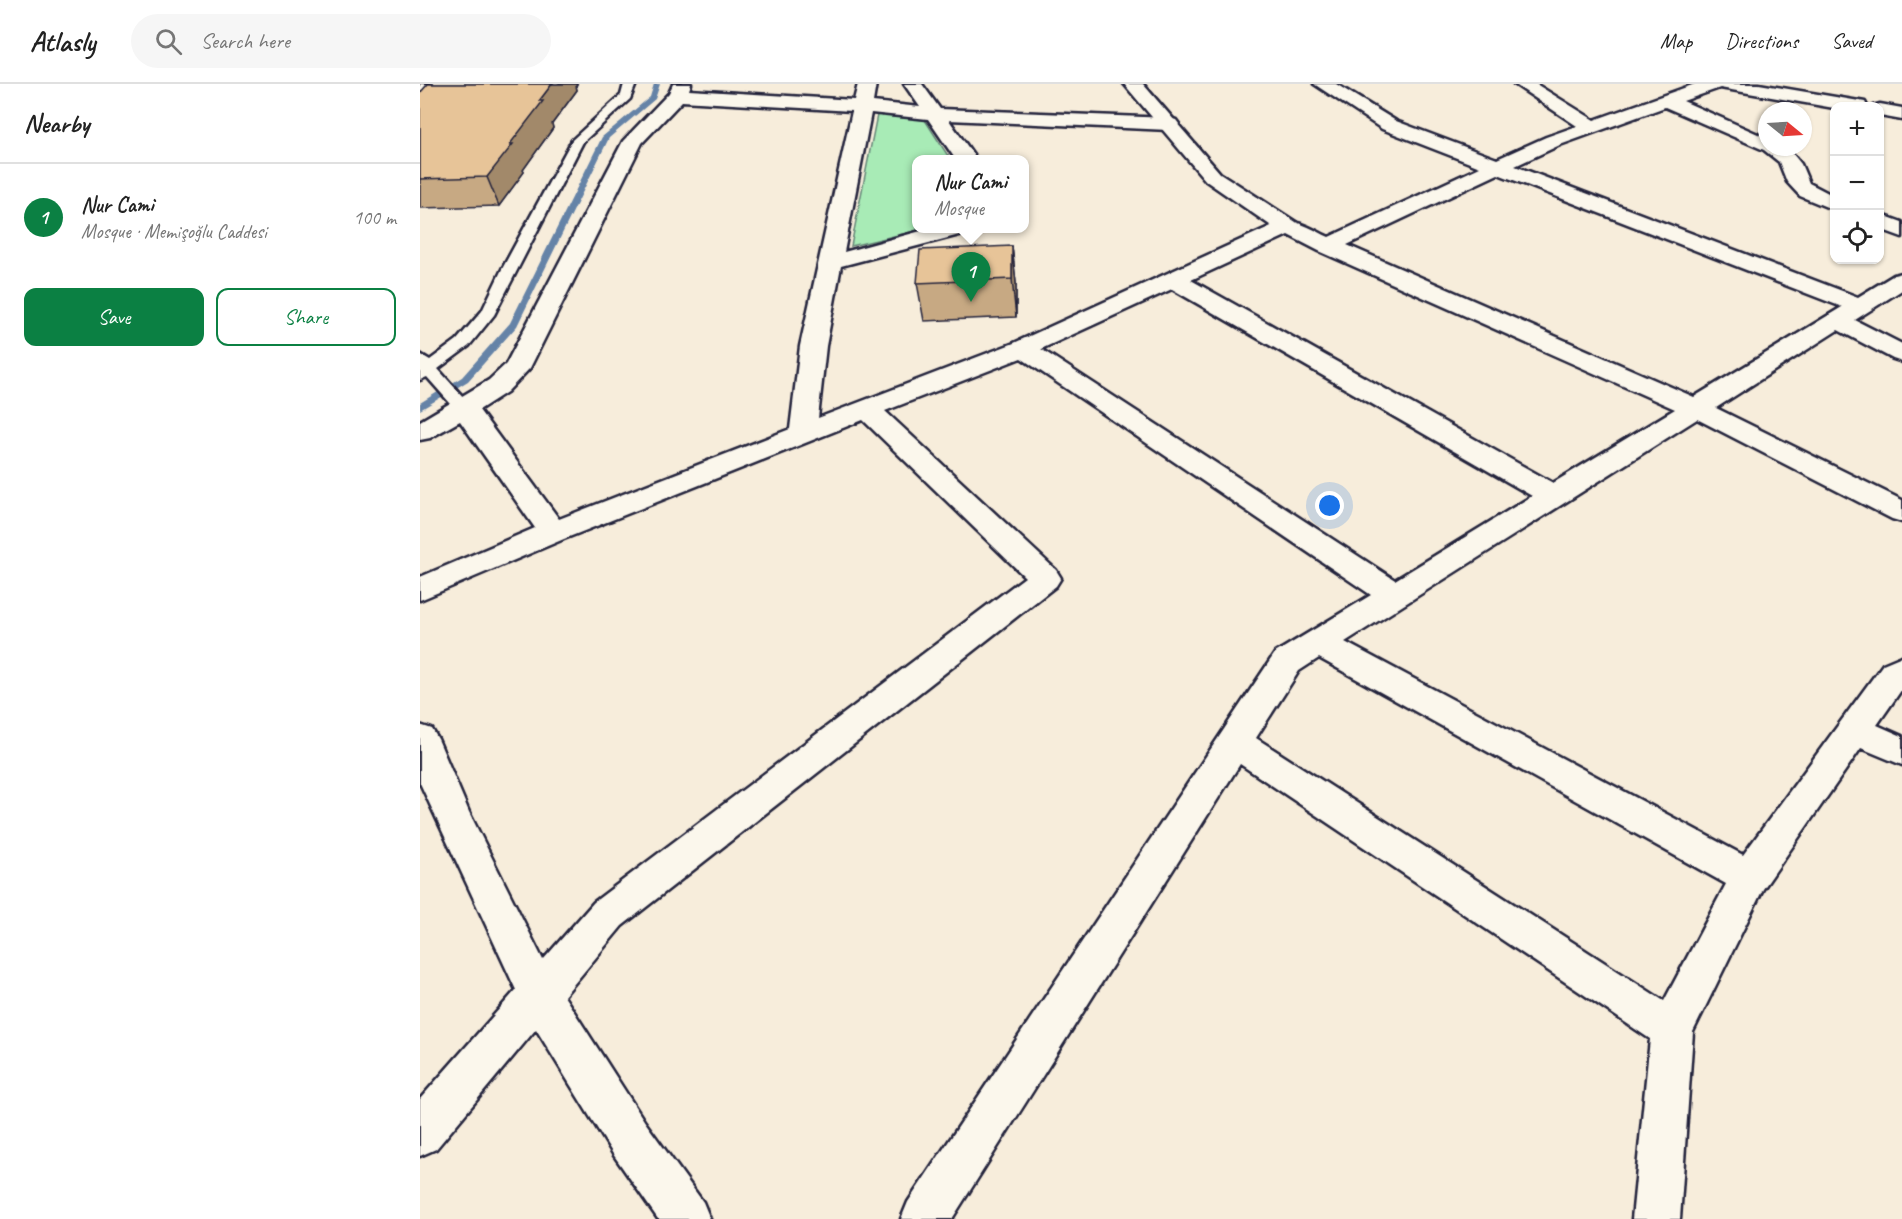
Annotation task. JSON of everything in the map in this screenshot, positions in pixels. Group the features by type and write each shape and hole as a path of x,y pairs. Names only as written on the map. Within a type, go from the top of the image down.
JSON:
{"street":[{"path":"913,84 964,155"},
{"path":"1133,84 1213,177 1288,227 1696,408 1902,512"},
{"path":"1323,84 1389,125 1500,166 1849,313 1902,354"},
{"path":"1523,84 1592,127"},
{"path":"1327,246 1553,141 1674,92 1713,84"},
{"path":"1726,84 1834,102"},
{"path":"420,432 459,402 498,386 516,368 633,141 680,89 865,95 934,114 1169,124"},
{"path":"1674,92 1758,140"},
{"path":"803,434 813,346 865,95"},
{"path":"1884,111 1902,114"},
{"path":"1786,156 1791,162 1796,178 1805,192 1830,202"},
{"path":"1884,223 1902,230"},
{"path":"420,589 553,532 1023,348 1288,227"},
{"path":"831,262 940,233"},
{"path":"1173,280 1554,496"},
{"path":"925,1219 1287,662 1902,280"},
{"path":"1023,348 1394,595"},
{"path":"459,402 553,532"},
{"path":"420,1133 608,914 1045,578 866,408"},
{"path":"1318,642 1749,877"},
{"path":"1656,1219 1672,1030 1749,877 1895,673 1902,668"},
{"path":"1856,730 1902,751"},
{"path":"420,739 450,812 539,995 629,1138 686,1219"},
{"path":"1235,742 1672,1030"}],"lane":[{"path":"420,89 425,84"},
{"path":"459,402 442,382 423,367 463,343 489,312 509,269 578,140 626,96 630,84"}],"green space":[{"path":"877,115 925,120 947,155 912,155 912,232 851,246"}],"building":[{"path":"428,84 552,84 539,101 543,101 510,144 513,144 487,177 420,179 420,93"},
{"path":"1012,246 1012,279 917,283 920,250"}],"waterway":[{"path":"420,407 465,379 514,324 606,137 653,98 657,84"}],"place":[{"name":"Nur Cami","path":"971,302"}]}
